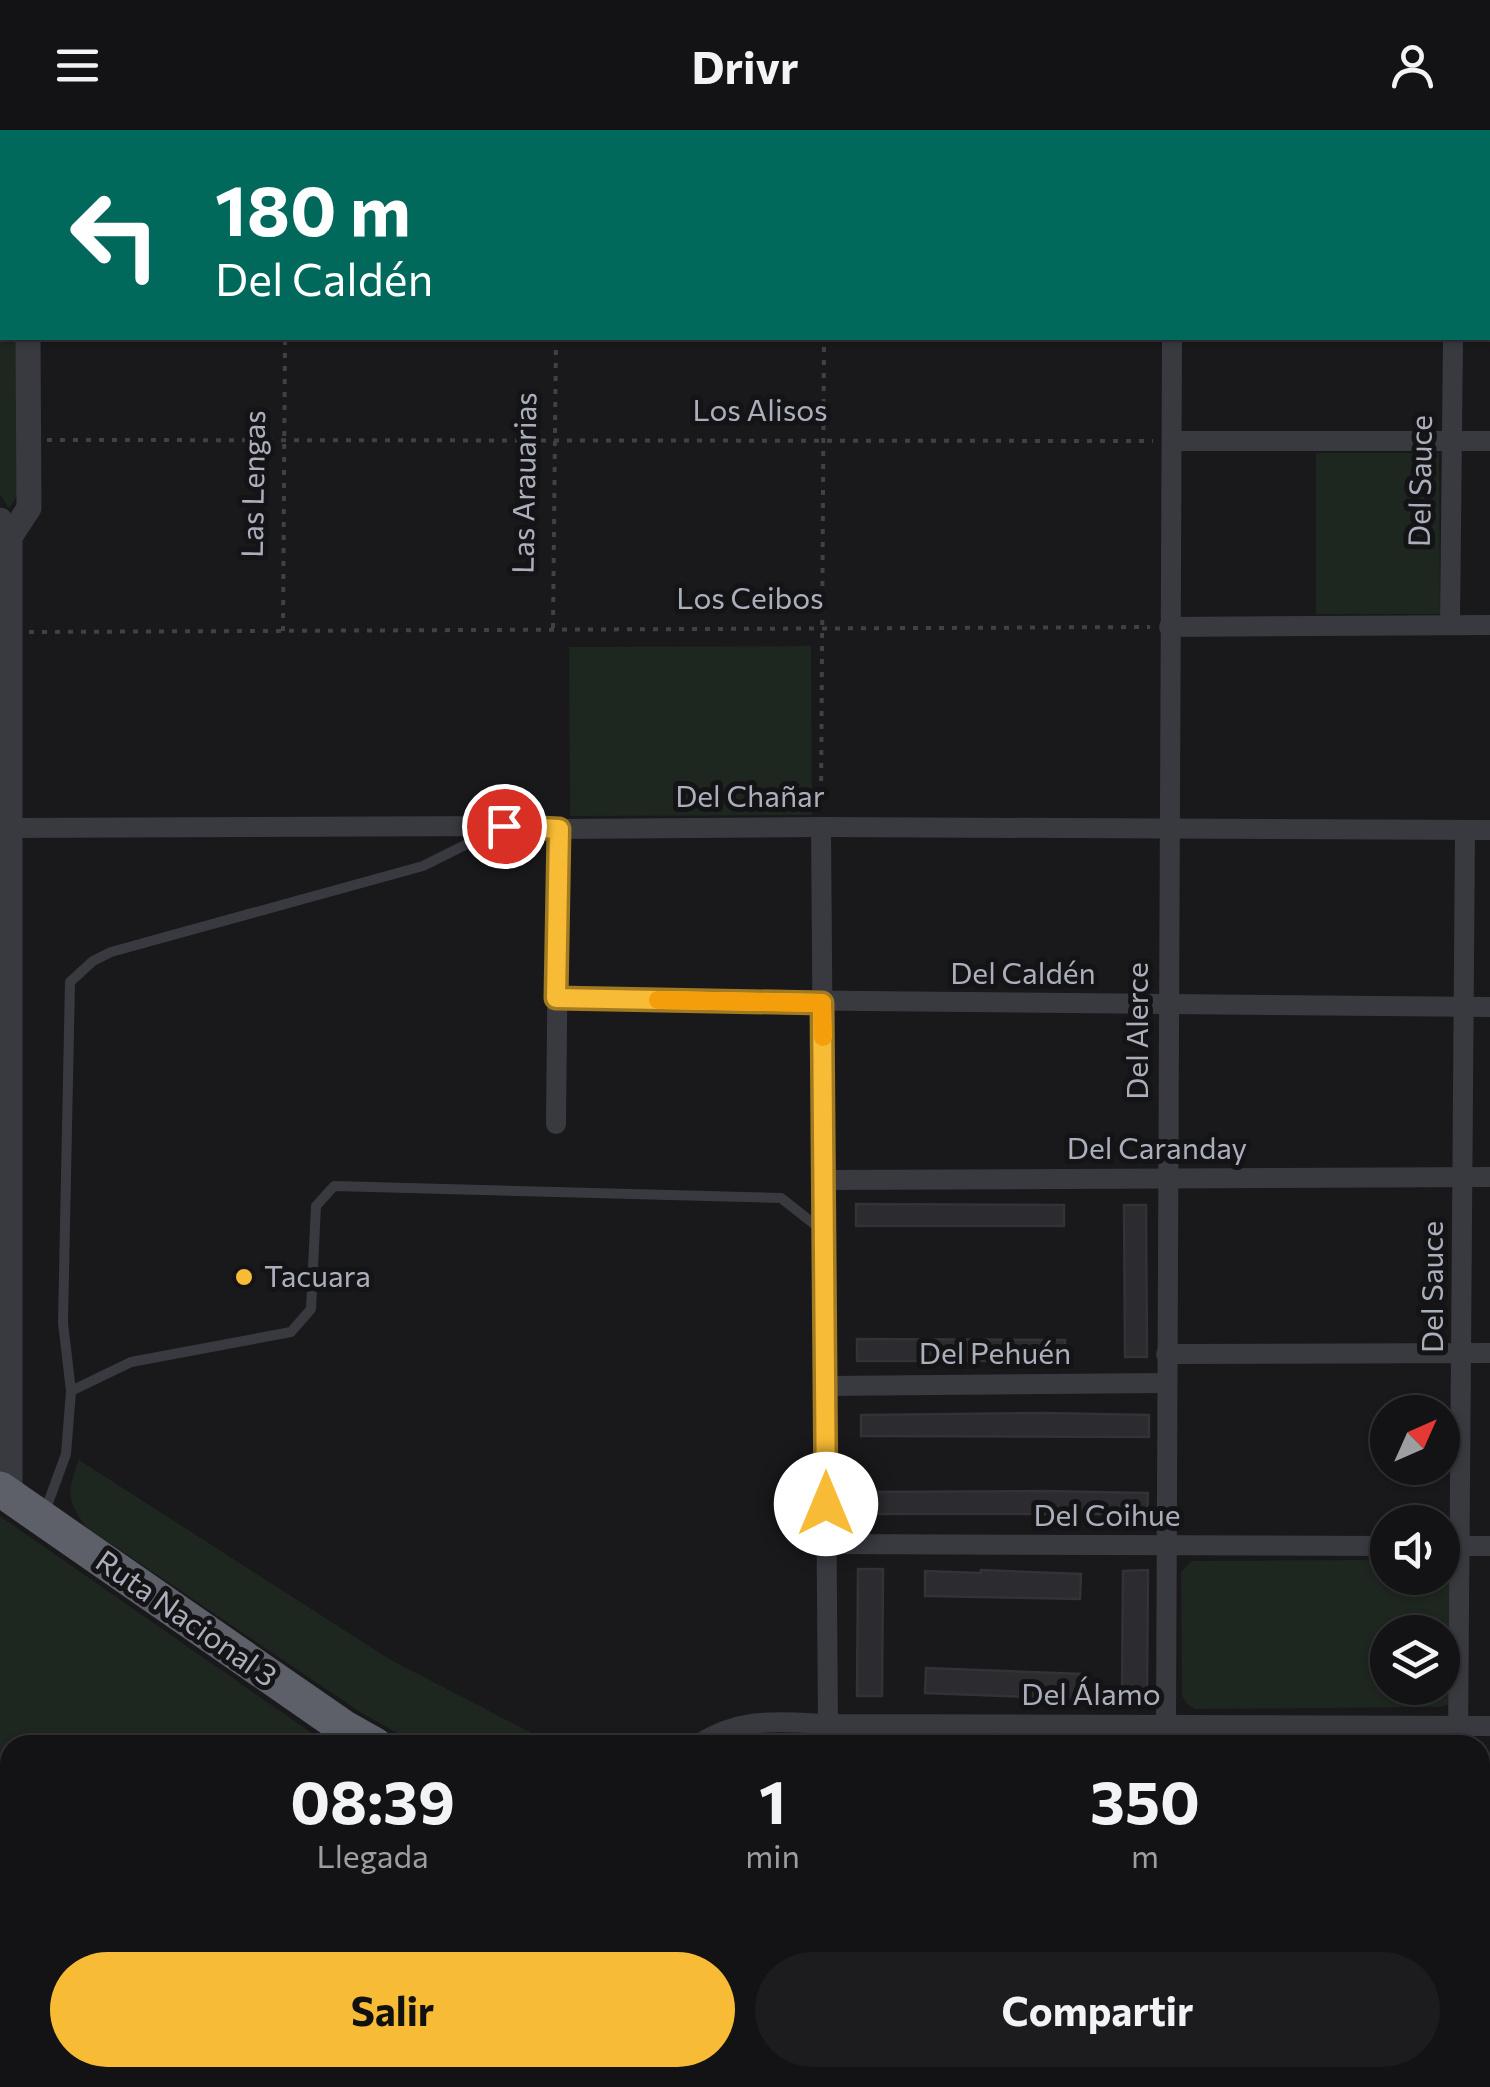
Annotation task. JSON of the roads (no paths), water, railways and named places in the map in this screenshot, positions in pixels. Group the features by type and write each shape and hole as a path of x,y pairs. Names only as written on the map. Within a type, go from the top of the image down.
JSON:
{"highway":[{"name":"Ruta Nacional 3","path":"5,1492 358,1735"}],"street":[{"path":"5,1492 10,632 3,531 29,508 28,340"},
{"name":"Del Alerce","path":"1166,1726 1172,340"},
{"name":"Del Sauce","path":"1450,626 1453,340"},
{"path":"1173,441 1490,441"},
{"path":"1170,627 1490,625"},
{"path":"821,826 828,1724"},
{"name":"Del Chañar","path":"10,828 821,826 1490,830"},
{"path":"556,1124 559,829"},
{"name":"Del Sauce","path":"1454,1505 1462,1353 1465,830"},
{"name":"Del Caldén","path":"556,998 1490,1007"},
{"name":"Del Caranday","path":"824,1180 1490,1177"},
{"path":"1166,1354 1490,1353"},
{"name":"Del Pehuén","path":"826,1386 1166,1383"},
{"name":"Del Coihue","path":"826,1544 1370,1546"},
{"path":"1460,1546 1490,1546"},
{"name":"Del Sauce","path":"1454,1595 1458,1735"},
{"name":"Del Álamo","path":"713,1735 753,1722 983,1735 1166,1726 1429,1735"},
{"name":"Del Álamo","path":"1461,1735 1490,1726"}],"lane":[{"path":"42,1520 66,1454 70,1391 63,1323 70,982 111,952 422,866 504,826"},
{"path":"70,1391 131,1362 291,1332 311,1310 316,1206 334,1186 781,1198 824,1232"}],"place":[{"name":"Tacuara","path":"244,1277"}]}
